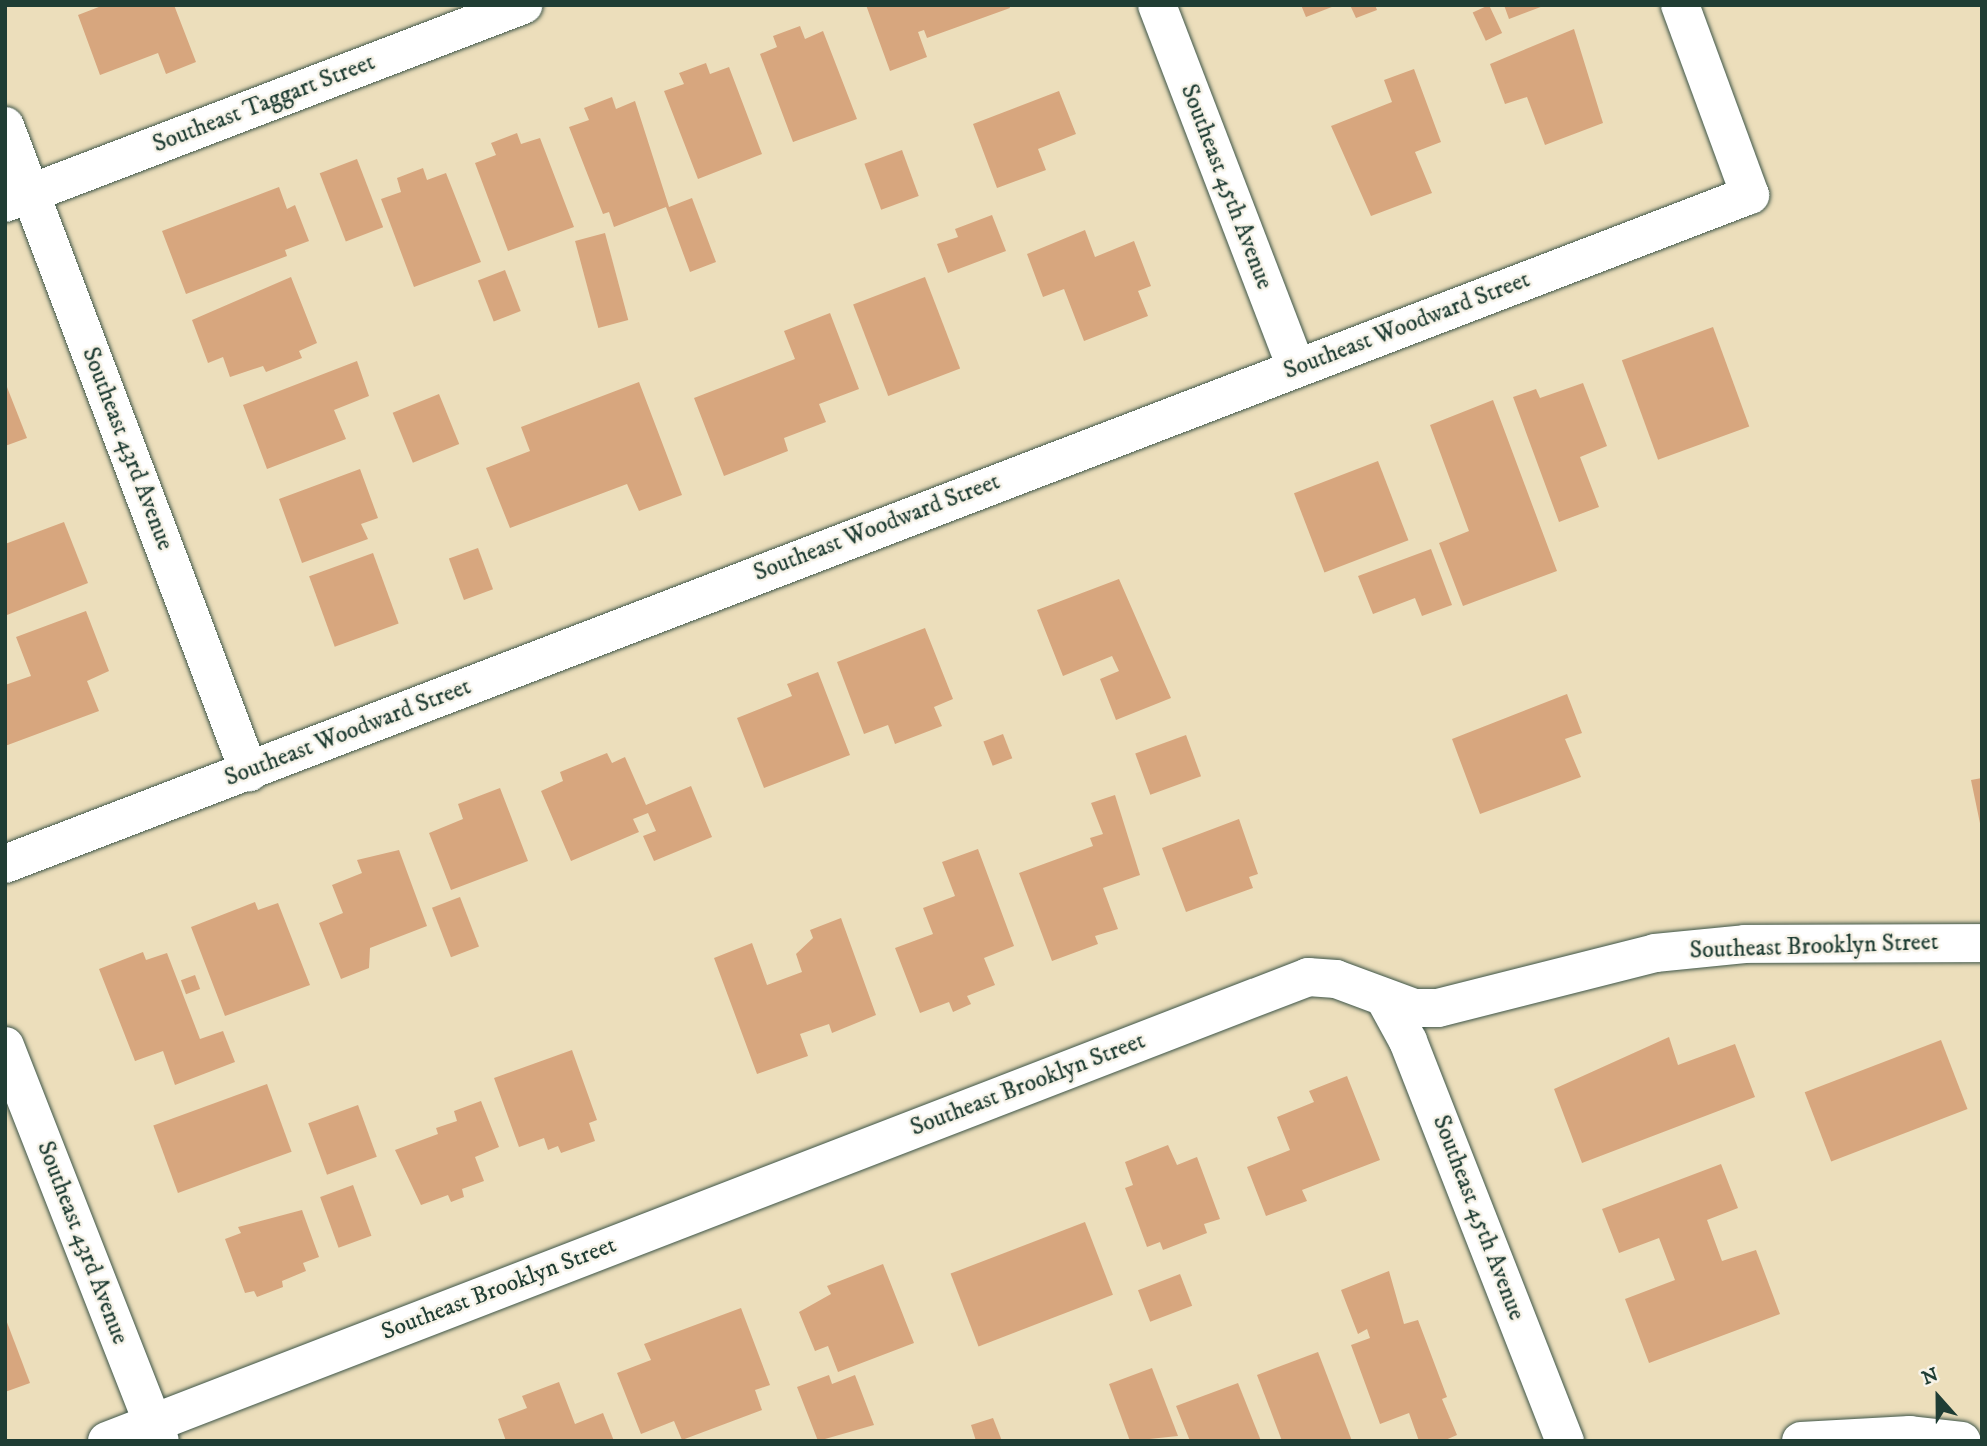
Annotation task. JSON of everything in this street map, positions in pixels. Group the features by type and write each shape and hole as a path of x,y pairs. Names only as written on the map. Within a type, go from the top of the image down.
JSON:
{"street":[{"name":"Southeast Taggart Street","path":"18,198 523,5"},
{"name":"Southeast 45th Avenue","path":"1157,5 1296,368"},
{"name":"Southeast Woodward Street","path":"5,864 1750,195 1680,5"},
{"name":"Southeast 43rd Avenue","path":"5,126 18,198 249,772"},
{"name":"Southeast Brooklyn Street","path":"107,1441 156,1432 1308,977 1336,979 1385,999 1437,1008 1655,953 1745,944 1982,943"},
{"name":"Southeast 45th Avenue","path":"1385,999 1408,1041 1565,1441"},
{"name":"Southeast 43rd Avenue","path":"5,1046 156,1432"},
{"path":"1801,1441 1910,1435 1962,1441"}],"building":[{"path":"104,5 174,5 196,62 166,74 158,53 100,75 78,15"},
{"path":"866,5 1009,5 1010,8 927,38 924,30 918,32 927,57 890,71"},
{"path":"1301,5 1337,5 1306,17"},
{"path":"1350,5 1375,5 1377,10 1356,18"},
{"path":"1489,5 1502,33 1486,41 1473,13"},
{"path":"1504,5 1546,5 1509,19"},
{"path":"800,26 805,39 823,31 857,119 793,142 760,54 777,47 773,36"},
{"path":"1574,29 1603,123 1545,145 1527,97 1505,104 1490,64"},
{"path":"706,63 710,74 729,67 762,154 698,179 664,91 684,84 679,73"},
{"path":"1414,69 1441,142 1415,152 1432,193 1371,216 1331,126 1392,102 1384,80"},
{"path":"1059,91 1076,134 1038,149 1046,170 997,188 973,124"},
{"path":"612,97 616,109 635,101 669,207 692,198 716,262 690,272 666,207 614,227 609,212 603,214 569,127 589,120 584,108"},
{"path":"517,133 521,144 540,138 574,227 508,251 475,163 496,155 491,143"},
{"path":"902,150 919,196 881,210 864,164"},
{"path":"357,159 383,227 346,241 320,173"},
{"path":"423,168 427,180 446,173 481,262 414,287 381,199 401,192 397,178"},
{"path":"279,187 287,209 295,205 309,241 285,250 287,256 186,294 162,231"},
{"path":"992,215 1006,251 948,273 937,244 958,237 955,229"},
{"path":"1085,230 1095,257 1134,241 1151,286 1138,291 1148,316 1084,341 1064,289 1043,297 1027,254"},
{"path":"605,233 628,320 598,328 575,241"},
{"path":"505,270 521,311 494,321 478,280"},
{"path":"291,277 317,343 299,351 302,358 266,372 263,366 230,377 223,357 208,363 192,320"},
{"path":"925,277 960,368 888,396 853,305"},
{"path":"830,313 859,389 819,404 826,422 784,438 788,451 724,476 694,398 795,359 784,331"},
{"path":"1713,327 1749,427 1658,460 1622,360"},
{"path":"357,361 369,396 334,410 346,439 267,469 243,405"},
{"path":"5,382 27,438 5,446"},
{"path":"639,382 682,495 639,511 627,484 510,528 486,468 530,451 521,427"},
{"path":"1583,383 1607,446 1580,457 1599,507 1559,522 1513,397 1536,389 1540,398"},
{"path":"439,394 459,444 413,463 393,413"},
{"path":"1493,400 1557,571 1463,606 1439,543 1469,531 1430,425"},
{"path":"1378,461 1408,540 1324,573 1294,493"},
{"path":"360,469 378,518 361,524 368,539 302,563 279,499"},
{"path":"64,522 88,583 7,615 5,544"},
{"path":"478,548 493,589 464,600 449,559"},
{"path":"1431,549 1452,605 1422,616 1415,598 1373,614 1358,576"},
{"path":"373,553 399,623 335,647 309,576"},
{"path":"1119,579 1171,698 1116,720 1100,679 1119,671 1112,656 1063,676 1037,610"},
{"path":"86,611 109,671 87,681 99,711 5,746 5,685 31,676 16,637"},
{"path":"925,628 953,699 934,707 942,726 895,744 888,725 864,734 837,662"},
{"path":"818,672 850,755 764,788 737,718 792,696 787,684"},
{"path":"1567,694 1582,733 1565,739 1581,777 1480,814 1452,739"},
{"path":"1003,734 1012,758 993,766 983,742"},
{"path":"1186,735 1201,776 1150,795 1135,753"},
{"path":"607,753 612,763 625,757 646,805 691,786 712,837 654,861 643,836 656,831 648,813 633,819 639,832 571,861 541,791 563,781 560,772"},
{"path":"1982,778 1982,828 1981,828 1971,780"},
{"path":"500,788 528,861 451,890 429,833 463,819 458,804"},
{"path":"1115,795 1140,875 1103,888 1118,929 1095,936 1098,944 1052,961 1019,873 1093,846 1090,838 1103,834 1091,803"},
{"path":"1239,819 1258,874 1249,877 1253,888 1186,912 1162,848"},
{"path":"978,849 1014,946 984,958 995,985 967,996 971,1004 953,1012 949,1002 920,1013 895,948 933,934 923,908 955,896 942,862"},
{"path":"399,850 427,926 370,948 369,968 341,979 319,923 343,913 332,885 362,873 357,860"},
{"path":"460,897 479,946 451,957 432,908"},
{"path":"255,902 258,910 278,903 310,985 225,1016 191,927"},
{"path":"841,918 876,1015 832,1033 829,1024 800,1034 808,1056 757,1074 714,958 752,943 767,985 802,972 796,954 813,938 810,930"},
{"path":"143,952 146,960 167,953 200,1039 223,1031 235,1062 175,1085 163,1051 135,1061 99,969"},
{"path":"195,975 200,989 186,994 181,980"},
{"path":"1669,1037 1678,1065 1735,1044 1755,1097 1582,1163 1554,1089"},
{"path":"1941,1040 1968,1109 1831,1161 1805,1092"},
{"path":"572,1050 597,1120 589,1123 595,1141 561,1153 558,1146 548,1150 544,1138 519,1147 494,1078"},
{"path":"1347,1076 1380,1160 1302,1190 1307,1201 1266,1216 1247,1167 1290,1150 1277,1117 1314,1102 1309,1091"},
{"path":"267,1084 292,1152 178,1193 153,1125"},
{"path":"481,1101 499,1147 475,1157 484,1181 462,1189 464,1197 451,1202 448,1195 421,1205 395,1150 438,1134 436,1128 457,1121 454,1111"},
{"path":"358,1105 377,1157 327,1175 308,1123"},
{"path":"1168,1145 1177,1165 1197,1157 1220,1219 1204,1224 1207,1233 1163,1250 1160,1242 1147,1247 1125,1188 1133,1185 1125,1162"},
{"path":"1721,1164 1738,1208 1707,1220 1722,1261 1756,1250 1780,1314 1649,1363 1625,1299 1675,1280 1659,1238 1619,1253 1602,1209"},
{"path":"353,1185 371,1236 339,1248 320,1197"},
{"path":"302,1210 319,1257 303,1263 306,1271 282,1281 283,1287 257,1297 254,1291 245,1293 225,1239 241,1233 238,1227"},
{"path":"1085,1222 1113,1295 979,1346 951,1274"},
{"path":"883,1264 914,1343 838,1372 828,1346 815,1351 799,1312 831,1294 827,1286"},
{"path":"1389,1271 1404,1324 1418,1320 1447,1397 1442,1399 1457,1435 1443,1441 1419,1441 1409,1413 1380,1424 1351,1345 1370,1338 1367,1329 1358,1334 1341,1290"},
{"path":"1180,1274 1192,1306 1150,1322 1138,1290"},
{"path":"741,1308 770,1385 755,1390 762,1410 682,1440 674,1421 641,1434 617,1373 651,1360 644,1344"},
{"path":"5,1317 30,1383 5,1392"},
{"path":"1318,1352 1352,1441 1282,1441 1257,1375"},
{"path":"1152,1368 1178,1436 1130,1441 1109,1384"},
{"path":"829,1375 832,1384 855,1375 874,1425 818,1441 797,1387"},
{"path":"559,1382 575,1424 603,1413 614,1441 506,1441 498,1419 527,1408 522,1396"},
{"path":"1238,1383 1261,1441 1190,1441 1176,1406"},
{"path":"993,1418 1002,1441 976,1441 971,1425"}]}
